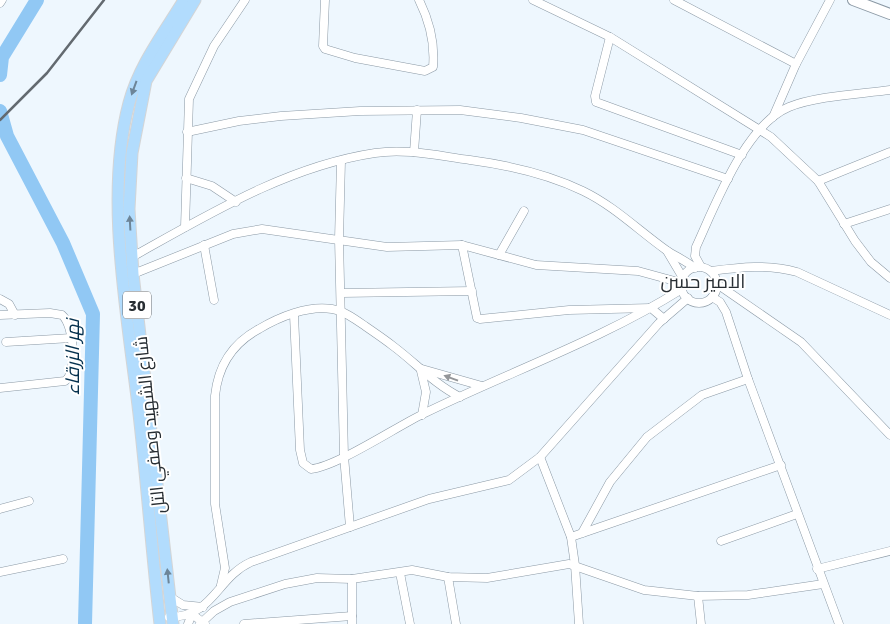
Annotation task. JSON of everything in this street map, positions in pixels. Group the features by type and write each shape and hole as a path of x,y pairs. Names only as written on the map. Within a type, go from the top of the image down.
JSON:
{"main road":[{"name":"شارع الشهيد وصفي التل","path":"160,621 122,261 119,175 125,124 132,90 144,63 184,0"},
{"name":"شارع الشهيد وصفي التل","path":"172,621 133,274 130,209 132,152 142,96 153,67 195,0"}],"street":[{"path":"185,228 188,106 195,82 224,28 245,0"},
{"path":"325,0 323,46 325,49 355,58 425,71 433,66 433,48 425,13 419,0"},
{"path":"533,0 610,37 760,129 784,148 818,181 844,224 872,262 890,278"},
{"path":"674,0 796,64"},
{"path":"773,118 796,64 830,0"},
{"path":"853,0 890,14"},
{"path":"610,37 595,96 596,102 742,155"},
{"path":"698,267 695,256 696,247 728,179 760,129 780,111 801,103 890,90"},
{"path":"187,132 239,121 360,110 460,110 487,112 583,130 728,179"},
{"path":"414,152 417,110"},
{"path":"132,257 185,228 294,174 340,160 376,153 414,152 508,167 582,190 620,213 667,251 698,267 711,271 748,267 782,268 797,272 890,315"},
{"path":"818,181 890,152"},
{"path":"340,160 339,239 343,312 344,456 350,527"},
{"path":"186,178 212,186 236,202"},
{"path":"844,224 890,209"},
{"path":"499,255 524,211"},
{"path":"133,274 233,234 254,229 387,247 462,245 536,265 638,271 682,284"},
{"path":"204,245 214,300"},
{"path":"462,245 477,318 569,310 651,308 664,318"},
{"path":"667,251 688,298 698,302 712,297 717,284"},
{"path":"294,315 299,435 303,463 308,468 315,468 344,456 482,386 565,350 651,308 682,284 690,270 698,267"},
{"path":"711,271 717,284 801,342 890,435"},
{"path":"342,293 472,291"},
{"path":"712,297 720,302 726,312 748,379 839,624"},
{"path":"160,621 172,621 192,614 204,607 232,574 251,562 429,499 509,480 540,457 664,318 688,298"},
{"path":"0,299 9,304 15,315"},
{"path":"220,590 225,568 214,495 214,431 217,383 225,362 244,338 266,325 309,309 332,309 343,312 393,346 439,385 460,397"},
{"path":"0,315 62,315 66,320 71,338 71,373 65,381 0,388"},
{"path":"6,342 71,338"},
{"path":"420,369 482,386"},
{"path":"420,369 426,392 422,415"},
{"path":"582,533 610,482 625,461 647,437 702,395 748,379"},
{"path":"540,457 571,537 579,624"},
{"path":"571,537 626,520 691,494 781,465"},
{"path":"0,509 29,501"},
{"path":"721,541 797,514"},
{"path":"818,569 890,551"},
{"path":"0,572 63,559"},
{"path":"192,614 202,624 214,611 230,602 285,584 317,578 352,579 423,570 448,577 487,578 561,565 575,565 644,590 698,596 748,595 823,584"},
{"path":"400,573 410,624"},
{"path":"448,577 456,624"},
{"path":"244,624 352,620 352,579"},
{"path":"698,596 701,624"},
{"path":"170,597 183,605 204,607"},
{"path":"188,624 192,614"}],"waterway":[{"name":"نهر الزرقاء","path":"0,75 2,57 37,0"},
{"name":"نهر الزرقاء","path":"0,111 7,136 63,243 93,314 85,624"}],"railway":[{"path":"0,120 47,73 104,0"}],"district":[{"name":"الامير حسن","path":"703,281"}]}
